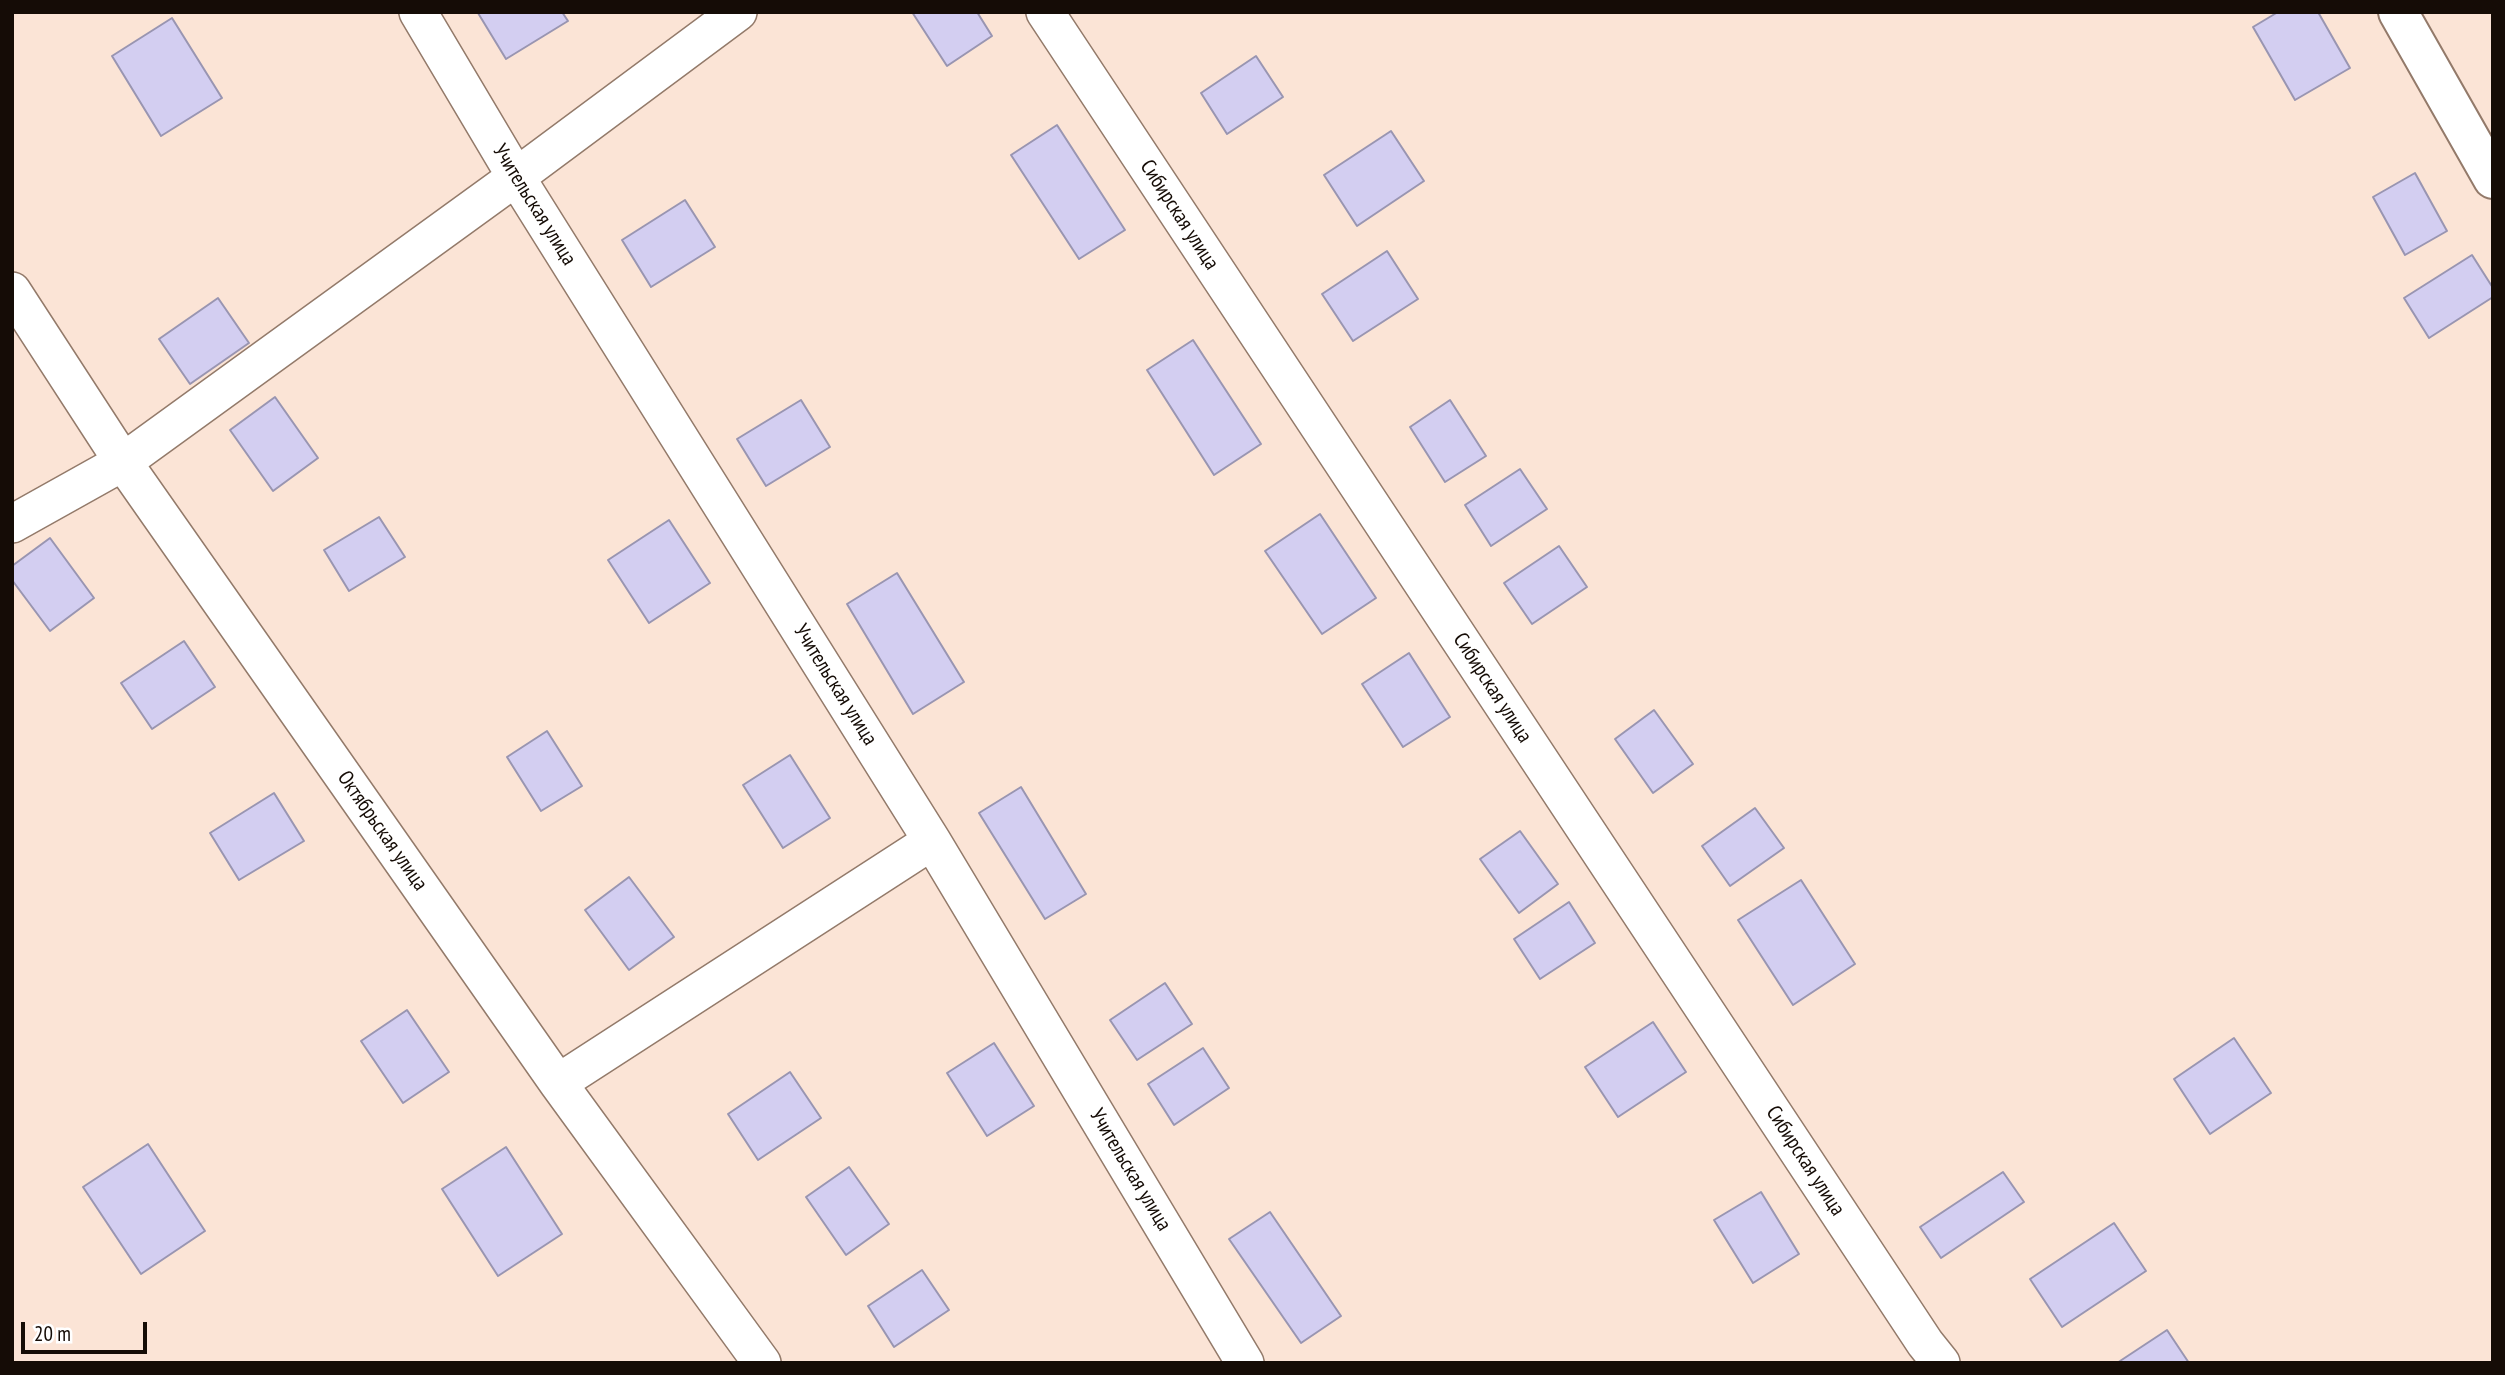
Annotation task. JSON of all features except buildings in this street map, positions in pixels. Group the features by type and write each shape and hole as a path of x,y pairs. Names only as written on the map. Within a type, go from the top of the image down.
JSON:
{"main road":[{"path":"2398,12 2493,179"}],"street":[{"name":"Учительская улица","path":"418,12 516,177 932,841 1245,1363"},
{"path":"12,524 123,462 738,12"},
{"name":"Сибирская улица","path":"1045,12 1917,1332 1941,1363"},
{"name":"Октябрьская улица","path":"12,290 123,462 558,1083 762,1363"},
{"path":"558,1083 932,841"}]}
